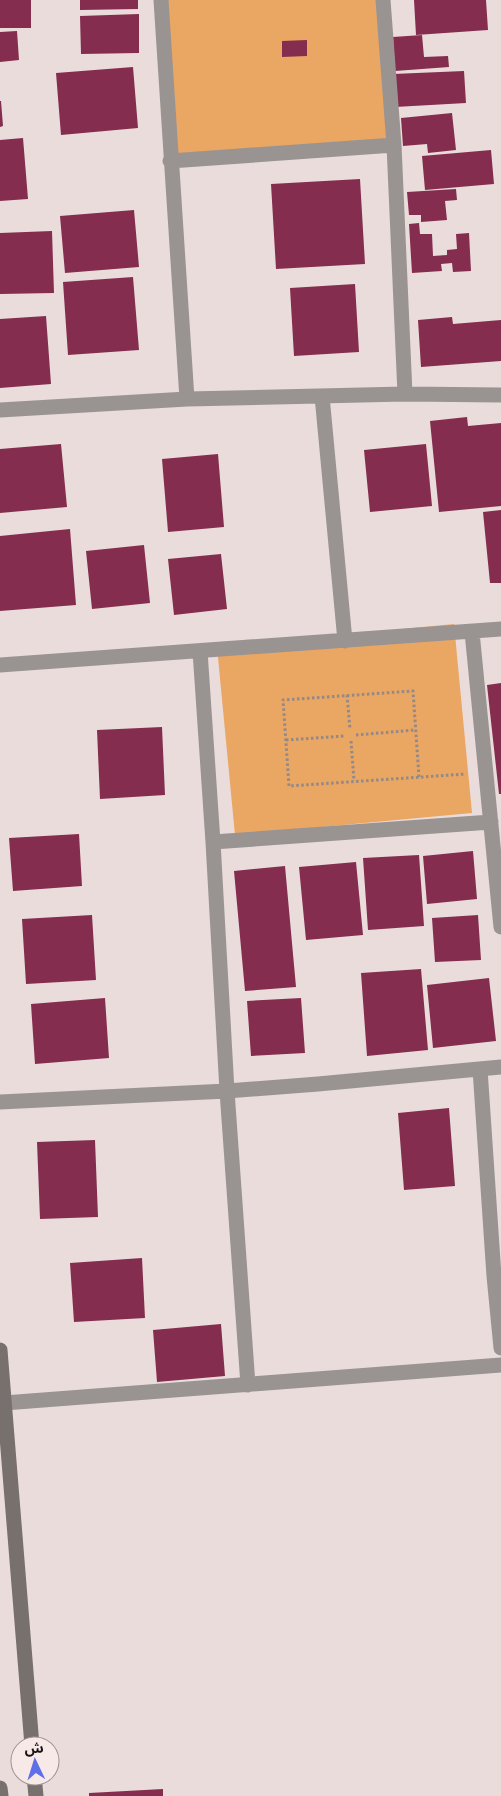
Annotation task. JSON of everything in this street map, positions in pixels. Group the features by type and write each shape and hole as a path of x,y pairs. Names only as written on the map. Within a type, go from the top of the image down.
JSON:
{"street":[{"path":"161,0 187,398"},
{"path":"384,0 394,145 405,394"},
{"path":"170,160 394,145"},
{"path":"0,410 187,398 405,394 501,395"},
{"path":"322,396 346,640"},
{"path":"0,665 501,629"},
{"path":"472,632 501,927"},
{"path":"200,651 227,1091 248,1385"},
{"path":"213,842 491,822"},
{"path":"0,1102 227,1091 501,1067"},
{"path":"480,1069 494,1276 501,1348"},
{"path":"0,1350 31,1736"},
{"path":"4,1403 501,1365"},
{"path":"0,1788 1,1796"}],"path":[{"path":"419,777 413,691 283,700 289,786 487,773"},
{"path":"347,696 350,729"},
{"path":"356,735 416,730"},
{"path":"286,740 345,736"},
{"path":"351,741 354,781"}],"shaded area":[{"path":"164,0 381,0 391,143 175,156"},
{"path":"454,624 472,813 235,835 217,647"}],"building":[{"path":"0,0 31,0 31,28 0,28"},
{"path":"80,0 138,0 138,9 80,10"},
{"path":"414,0 486,0 488,30 416,35"},
{"path":"139,14 139,53 81,54 80,16"},
{"path":"17,31 19,60 0,62 0,32"},
{"path":"422,35 424,57 448,56 449,67 395,71 393,37"},
{"path":"307,40 307,56 282,57 282,41"},
{"path":"133,67 138,128 61,135 56,73"},
{"path":"464,71 466,103 395,107 393,74"},
{"path":"0,101 3,126 0,127"},
{"path":"452,113 456,150 428,153 427,144 403,146 401,118"},
{"path":"23,138 28,199 0,201 0,140"},
{"path":"491,150 494,184 425,190 422,156"},
{"path":"360,179 365,264 276,269 271,184"},
{"path":"456,189 457,200 445,201 447,220 421,222 421,215 409,215 407,192"},
{"path":"134,210 139,267 65,273 60,216"},
{"path":"419,223 420,234 432,234 433,256 447,255 447,250 457,249 456,234 469,233 471,271 453,272 452,263 441,264 442,271 412,273 409,224"},
{"path":"52,231 54,293 0,294 0,233"},
{"path":"133,277 139,350 68,355 63,282"},
{"path":"355,284 359,352 294,356 290,288"},
{"path":"46,316 51,384 0,388 0,319"},
{"path":"452,317 453,324 501,320 501,361 421,367 418,320"},
{"path":"467,417 468,426 501,423 501,506 439,512 430,421"},
{"path":"61,444 67,507 0,513 0,449"},
{"path":"426,444 432,506 370,512 364,450"},
{"path":"218,454 224,527 168,532 162,459"},
{"path":"501,510 501,583 490,583 483,512"},
{"path":"70,529 76,605 0,611 0,536"},
{"path":"144,545 150,603 92,609 86,551"},
{"path":"221,554 227,609 174,615 168,559"},
{"path":"501,683 501,794 499,794 487,685"},
{"path":"162,727 165,795 100,799 97,730"},
{"path":"79,834 82,886 13,891 9,838"},
{"path":"473,851 477,899 427,904 423,856"},
{"path":"419,855 424,926 368,930 363,858"},
{"path":"356,862 363,935 306,940 299,867"},
{"path":"285,866 296,987 245,991 234,871"},
{"path":"92,915 96,980 26,984 22,919"},
{"path":"478,915 481,960 435,962 432,918"},
{"path":"421,969 428,1050 367,1056 361,973"},
{"path":"489,978 496,1041 433,1048 427,985"},
{"path":"105,998 109,1058 35,1064 31,1004"},
{"path":"301,998 305,1053 251,1056 247,1001"},
{"path":"449,1108 455,1186 404,1190 398,1113"},
{"path":"95,1140 98,1217 40,1219 37,1142"},
{"path":"142,1258 145,1318 74,1322 70,1263"},
{"path":"221,1324 225,1376 157,1382 153,1330"},
{"path":"163,1789 163,1796 89,1796 89,1793"}]}
